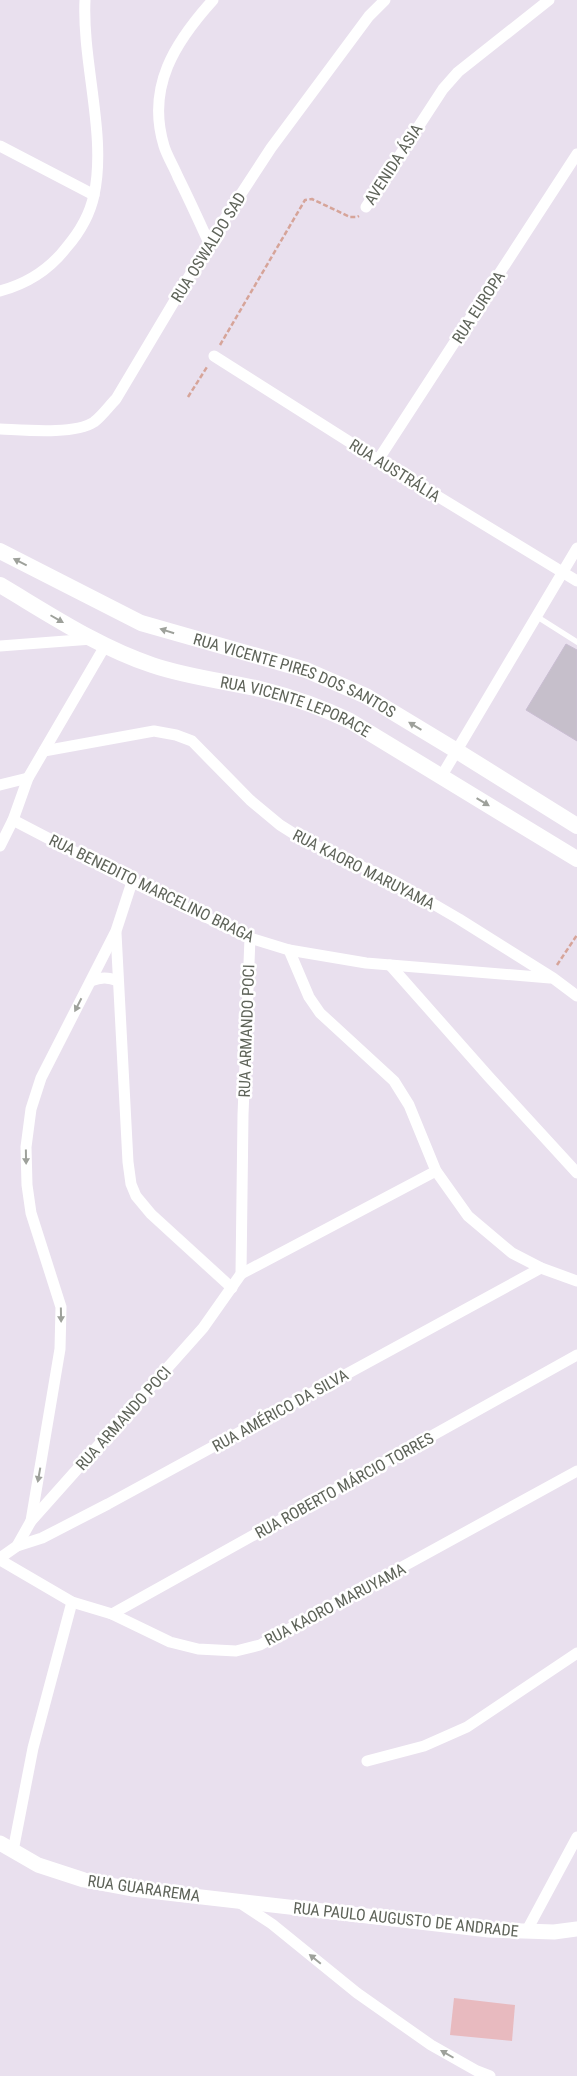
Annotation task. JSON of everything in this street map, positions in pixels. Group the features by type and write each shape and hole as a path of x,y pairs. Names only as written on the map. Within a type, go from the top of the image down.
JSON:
{"main road":[{"name":"RUA VICENTE PIRES DOS SANTOS","path":"0,551 141,623 317,675 366,696 577,826"},
{"name":"RUA VICENTE LEPORACE","path":"0,585 99,643 152,665 183,674 261,690 310,703 350,721 577,859"}],"street":[{"path":"0,292 17,287 60,256 77,234 94,195 98,147 84,32 84,0"},
{"path":"209,244 164,147 159,107 162,82 178,43 213,0"},
{"name":"RUA OSWALDO SAD","path":"0,429 54,431 81,427 93,422 116,399 209,244 271,148 369,16 385,0"},
{"name":"AVENIDA ÁSIA","path":"366,207 435,98 448,83 458,72 549,0"},
{"path":"0,146 94,195"},
{"name":"RUA EUROPA","path":"378,460 577,154"},
{"name":"RUA AUSTRÁLIA","path":"214,356 378,460 577,581"},
{"path":"442,777 577,548"},
{"path":"0,646 99,643 44,752 28,778 13,820 0,846"},
{"name":"RUA KAORO MARUYAMA","path":"44,752 135,733 154,731 176,735 192,741 250,800 280,826 307,842 394,881 459,919 551,977 577,996"},
{"path":"0,785 28,778"},
{"name":"RUA BENEDITO MARCELINO BRAGA","path":"13,820 132,882 250,938 289,950 349,961 551,977"},
{"path":"31,1521 60,1349 61,1307 31,1213 27,1185 26,1147 31,1109 41,1078 116,931 132,882"},
{"path":"116,931 127,1152 131,1184 136,1196 151,1214 232,1288"},
{"name":"RUA ARMANDO POCI","path":"241,1274 243,1114 250,938"},
{"path":"289,950 309,996 320,1013 394,1081 409,1105 436,1171 468,1216 512,1253 541,1268 577,1280"},
{"path":"390,965 577,1173"},
{"path":"90,981 109,978 118,981"},
{"name":"RUA ARMANDO POCI","path":"0,1559 17,1546 31,1521 203,1328 241,1274 436,1171"},
{"name":"RUA AMÉRICO DA SILVA","path":"17,1546 42,1538 108,1504 541,1268"},
{"name":"RUA ROBERTO MÁRCIO TORRES","path":"112,1614 577,1355"},
{"name":"RUA KAORO MARUYAMA","path":"0,1559 72,1602 112,1614 170,1642 198,1649 236,1651 260,1645 577,1471"},
{"path":"6,1847 72,1602"},
{"path":"367,1761 424,1746 467,1727 577,1653"},
{"path":"526,1932 577,1836"},
{"name":"RUA GUARAREMA","path":"6,1847 38,1865 84,1880 132,1889 236,1900"},
{"path":"236,1900 272,1924 357,1993 416,2035 477,2071 490,2076"},
{"name":"RUA PAULO AUGUSTO DE ANDRADE","path":"236,1900 381,1918 526,1932 554,1932 577,1929"}],"lane":[{"path":"536,616 577,642"}],"path":[{"name":"AVENIDA ÁSIA","path":"188,397 305,200 312,199 354,218 366,207"},
{"path":"551,977 577,935"}],"shaded area":[{"path":"454,1998 515,2005 512,2041 450,2035"}],"building":[{"path":"566,644 577,650 577,741 526,710"}]}
